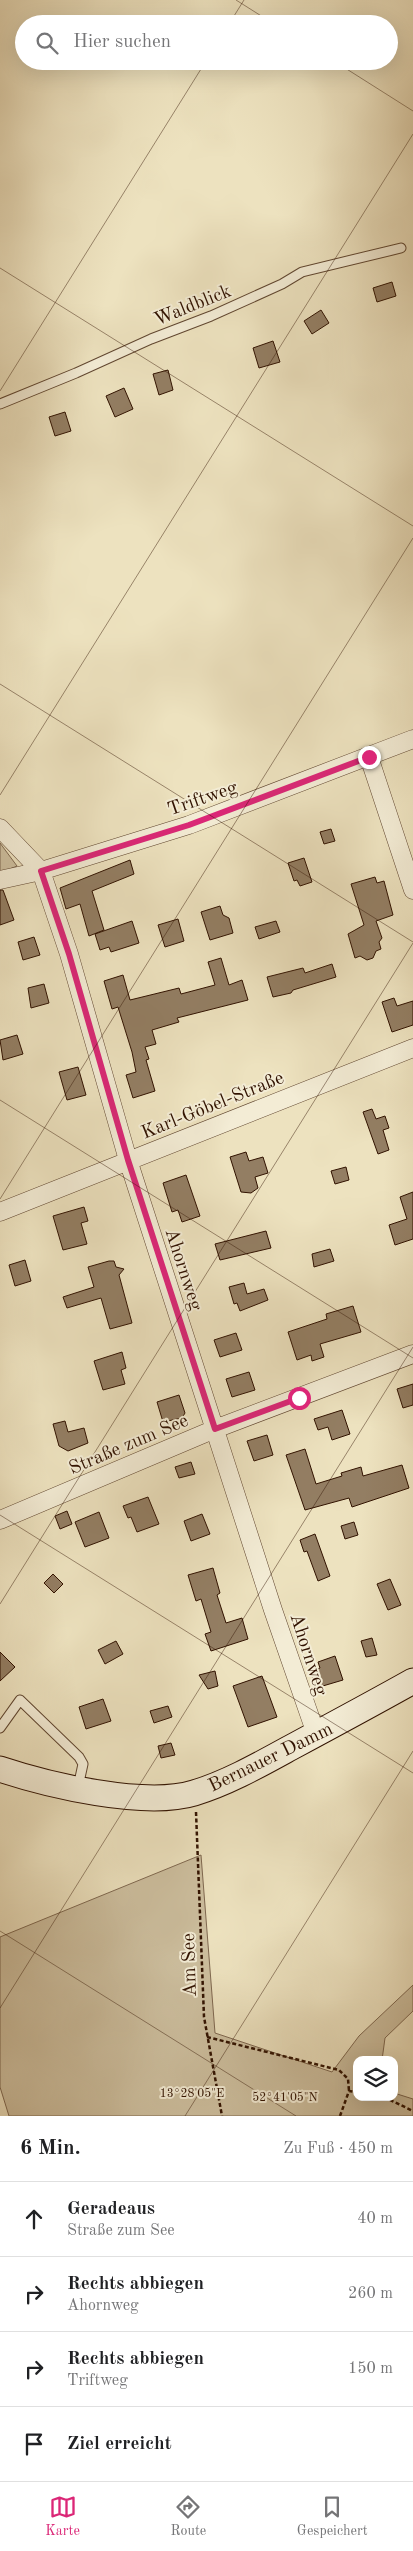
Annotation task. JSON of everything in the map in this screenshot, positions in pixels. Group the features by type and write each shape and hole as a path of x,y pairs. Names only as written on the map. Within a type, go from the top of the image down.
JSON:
{"main road":[{"name":"Bernauer Damm","path":"0,1769 80,1776 121,1795 158,1797 193,1793 256,1766 413,1681"}],"street":[{"name":"Triftweg","path":"0,880 41,871 189,825 413,739"},
{"path":"369,757 413,890"},
{"name":"Ahornweg","path":"0,828 41,871 69,954 128,1160 316,1734"},
{"name":"Karl-Göbel-Straße","path":"0,1212 413,1048"},
{"name":"Straße zum See","path":"0,1520 215,1429 413,1354"}],"lane":[{"name":"Waldblick","path":"0,404 76,373 151,339 211,316 282,284 302,272 401,248"},
{"path":"0,1728 20,1700 79,1757 80,1776"}],"path":[{"name":"Am See","path":"196,1812 204,2017 222,2116"},
{"path":"207,2037 339,2070 348,2079 349,2091 340,2116"},
{"path":"349,2091 353,2092"},
{"path":"393,2101 413,2110"}],"shaded area":[{"path":"0,843 17,866 0,873"},
{"path":"201,1855 215,2033 332,2072 359,2036 413,1985 413,2011 385,2038 383,2056 353,2056 353,2101 398,2101 398,2094 413,2099 413,2116 9,2116 0,2087 0,1937"}],"building":[{"path":"392,282 396,296 377,302 373,288"},
{"path":"321,310 329,323 312,334 304,321"},
{"path":"273,341 280,362 259,368 253,348"},
{"path":"168,370 173,390 159,395 153,374"},
{"path":"124,388 133,409 115,417 106,396"},
{"path":"65,412 71,431 55,436 49,417"},
{"path":"331,829 335,841 324,844 320,832"},
{"path":"304,858 312,882 300,886 297,880 294,881 288,863"},
{"path":"130,860 134,874 92,891 104,930 89,936 80,904 66,909 60,888"},
{"path":"375,877 377,883 384,881 393,915 376,921 382,938 379,942 381,949 376,951 373,958 367,960 360,956 355,958 348,934 364,925 351,884"},
{"path":"0,890 3,890 14,920 0,925"},
{"path":"220,906 223,915 229,918 233,933 210,940 201,912"},
{"path":"178,919 184,941 165,947 158,925"},
{"path":"132,921 139,943 111,952 109,947 100,950 95,934"},
{"path":"276,921 280,932 259,939 255,927"},
{"path":"34,937 40,955 23,960 18,942"},
{"path":"221,958 229,985 242,980 248,1000 177,1018 179,1022 152,1030 156,1044 145,1047 149,1059 146,1060 155,1091 133,1098 126,1075 136,1072 132,1052 118,1007 112,1009 104,981 123,975 130,1000 179,988 181,994 215,985 208,962"},
{"path":"332,964 336,977 293,990 291,993 273,997 267,977 303,968 305,973"},
{"path":"44,984 49,1003 31,1008 28,988"},
{"path":"394,998 397,1006 413,1001 413,1025 392,1032 382,1002"},
{"path":"17,1035 23,1054 3,1060 0,1040"},
{"path":"78,1067 86,1095 67,1100 59,1072"},
{"path":"372,1109 376,1119 385,1116 389,1128 383,1130 389,1150 378,1154 363,1112"},
{"path":"246,1152 249,1161 263,1157 268,1173 255,1177 258,1188 251,1193 241,1192 230,1157"},
{"path":"346,1167 349,1180 335,1184 331,1171"},
{"path":"186,1175 200,1216 182,1222 178,1210 172,1212 163,1183"},
{"path":"413,1192 413,1239 395,1245 389,1225 407,1219 400,1197"},
{"path":"84,1207 88,1221 81,1223 87,1244 63,1250 53,1216"},
{"path":"266,1231 271,1248 220,1260 215,1244"},
{"path":"330,1249 334,1261 314,1267 312,1254"},
{"path":"25,1260 31,1281 15,1286 9,1265"},
{"path":"114,1261 116,1267 124,1269 119,1275 132,1323 110,1329 101,1298 67,1308 63,1297 94,1287 88,1267"},
{"path":"244,1283 247,1294 264,1289 268,1300 240,1311 237,1303 234,1304 229,1287"},
{"path":"353,1306 361,1332 320,1344 324,1357 312,1361 311,1355 297,1360 288,1332 327,1319 326,1314"},
{"path":"236,1333 242,1350 220,1357 214,1340"},
{"path":"122,1352 126,1368 121,1370 125,1384 103,1390 94,1361"},
{"path":"249,1372 255,1390 232,1397 226,1379"},
{"path":"413,1384 413,1405 403,1408 397,1389"},
{"path":"179,1395 185,1413 182,1418 163,1422 157,1402"},
{"path":"342,1410 350,1434 332,1440 328,1427 318,1430 314,1419"},
{"path":"65,1421 68,1432 84,1428 88,1443 68,1451 59,1446 53,1424"},
{"path":"267,1435 273,1455 254,1461 247,1441"},
{"path":"305,1449 316,1484 342,1476 341,1473 361,1467 363,1476 402,1465 409,1488 352,1507 349,1498 305,1510 286,1455"},
{"path":"191,1462 195,1474 179,1478 175,1467"},
{"path":"148,1497 159,1524 137,1532 131,1517 128,1518 123,1506"},
{"path":"67,1511 72,1524 60,1529 55,1516"},
{"path":"99,1512 109,1538 85,1547 75,1522"},
{"path":"202,1514 210,1534 191,1541 184,1521"},
{"path":"354,1522 358,1535 345,1539 341,1526"},
{"path":"315,1534 330,1576 318,1581 307,1551 304,1552 300,1540"},
{"path":"213,1568 220,1593 217,1595 226,1623 242,1618 248,1639 211,1651 205,1634 211,1632 201,1599 196,1601 188,1575"},
{"path":"53,1574 63,1584 54,1593 44,1583"},
{"path":"390,1579 401,1605 388,1610 377,1584"},
{"path":"372,1638 377,1655 366,1657 361,1641"},
{"path":"116,1641 123,1654 105,1664 98,1650"},
{"path":"0,1652 15,1667 0,1681"},
{"path":"335,1656 343,1680 316,1688 311,1672 320,1668 318,1662"},
{"path":"215,1671 218,1686 208,1689 199,1675"},
{"path":"262,1676 277,1717 248,1727 233,1686"},
{"path":"103,1699 111,1721 86,1729 79,1707"},
{"path":"168,1706 172,1717 154,1723 150,1711"},
{"path":"171,1743 175,1755 161,1758 158,1746"}],"route":[{"path":"299,1398 215,1429 128,1160 69,954 41,871 189,825 369,757"}]}
